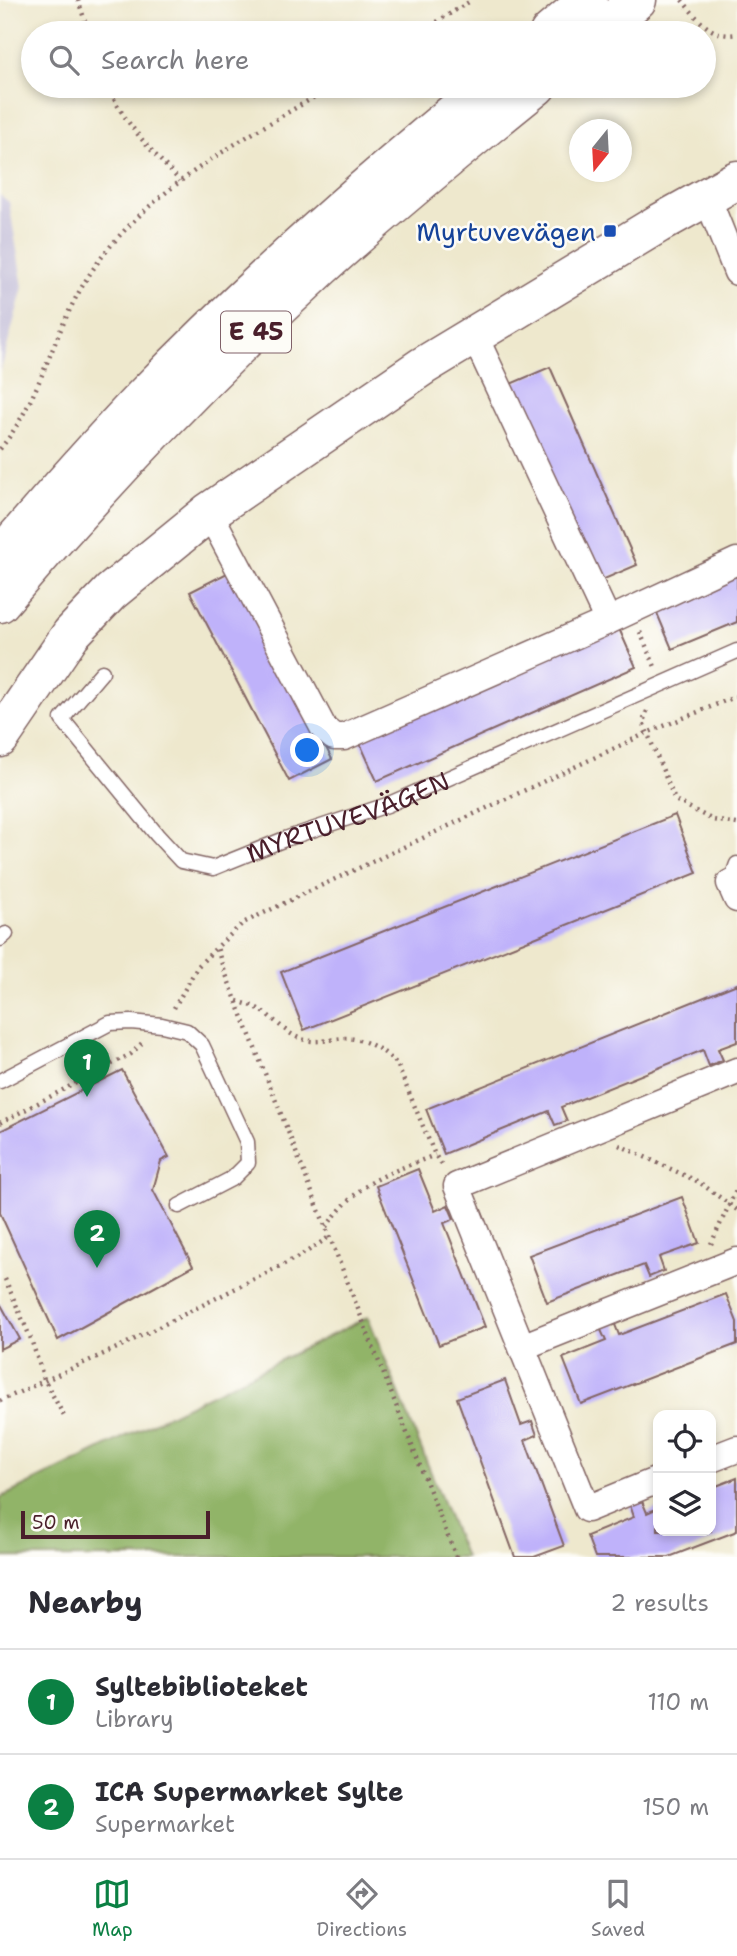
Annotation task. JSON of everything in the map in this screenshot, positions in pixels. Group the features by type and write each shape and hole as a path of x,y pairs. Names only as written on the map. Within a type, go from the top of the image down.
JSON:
{"main road":[{"path":"563,21 588,0"},
{"path":"612,21 637,0"},
{"name":"E 45","path":"0,556 142,398 296,247 389,165 471,98"},
{"name":"E 45","path":"0,603 166,419 301,287 411,188 522,98"},
{"path":"0,738 71,634 111,592 209,512 423,366 722,189"}],"street":[{"path":"722,189 737,272"},
{"path":"474,335 608,621"},
{"path":"209,512 324,729 334,737 344,737 737,561"},
{"path":"653,1482 587,1509 457,1186 737,1071"},
{"path":"522,1347 737,1261"},
{"path":"716,1457 737,1449"}],"lane":[{"name":"MYRTUVEVÄGEN","path":"102,673 62,719 157,835 181,860 213,868 285,839 387,805 737,651"},
{"path":"0,1081 110,1023 162,1025 187,1031 202,1045 247,1142 248,1163 233,1178 178,1206"}],"path":[{"path":"78,0 85,21"},
{"path":"438,21 472,0"},
{"path":"682,0 699,21"},
{"path":"716,32 737,34"},
{"path":"113,98 134,132 180,181"},
{"path":"0,449 14,433 32,401 79,292 97,264 131,224 180,181 313,98"},
{"path":"0,1123 131,1054 162,1025 198,966 243,923 647,733 737,696"},
{"path":"647,733 675,800 713,820 737,824"},
{"path":"217,947 456,1557"},
{"path":"236,1001 260,1009 303,1040 349,1038 387,1054 397,1064 435,1155 457,1186"},
{"path":"590,1132 699,1182 737,1210"},
{"path":"326,1227 349,1198 372,1180 435,1155"},
{"path":"695,1278 737,1188"},
{"path":"0,1401 119,1347 302,1255 330,1237"},
{"path":"5,1279 31,1339 44,1379 65,1418"}],"shaded area":[{"path":"0,195 9,202 23,287 0,373"}],"green space":[{"path":"368,1317 465,1557 0,1557 0,1498"}],"building":[{"path":"550,367 637,565 595,583 508,385"},
{"path":"233,570 332,759 289,781 190,592"},
{"path":"737,572 737,622 672,649 654,606"},
{"path":"617,624 636,667 377,781 358,739"},
{"path":"675,815 697,873 304,1030 281,972"},
{"path":"737,984 737,1042 718,1049 723,1060 709,1066 703,1050 561,1107 567,1121 555,1125 549,1111 444,1154 426,1109"},
{"path":"122,1070 169,1157 161,1161 153,1190 193,1266 58,1340 0,1213 0,1131"},
{"path":"418,1169 435,1211 448,1205 454,1219 444,1223 485,1327 439,1345 376,1186"},
{"path":"682,1197 699,1243 659,1257 664,1271 649,1277 644,1265 547,1302 529,1255"},
{"path":"726,1294 737,1322 737,1344 581,1404 563,1358 606,1341 600,1328 614,1322 619,1335"},
{"path":"0,1303 20,1339 0,1349"},
{"path":"505,1380 521,1425 532,1421 537,1435 525,1440 564,1546 534,1557 515,1557 457,1398"},
{"path":"737,1478 737,1531 669,1557 595,1557 587,1536 634,1517 630,1505 642,1501 647,1513 653,1510 653,1536 716,1536 716,1486"}],"place":[{"name":"Myrtuvevägen","path":"610,231"},
{"name":"Syltebiblioteket","path":"87,1097"},
{"name":"ICA Supermarket Sylte","path":"97,1268"}]}
